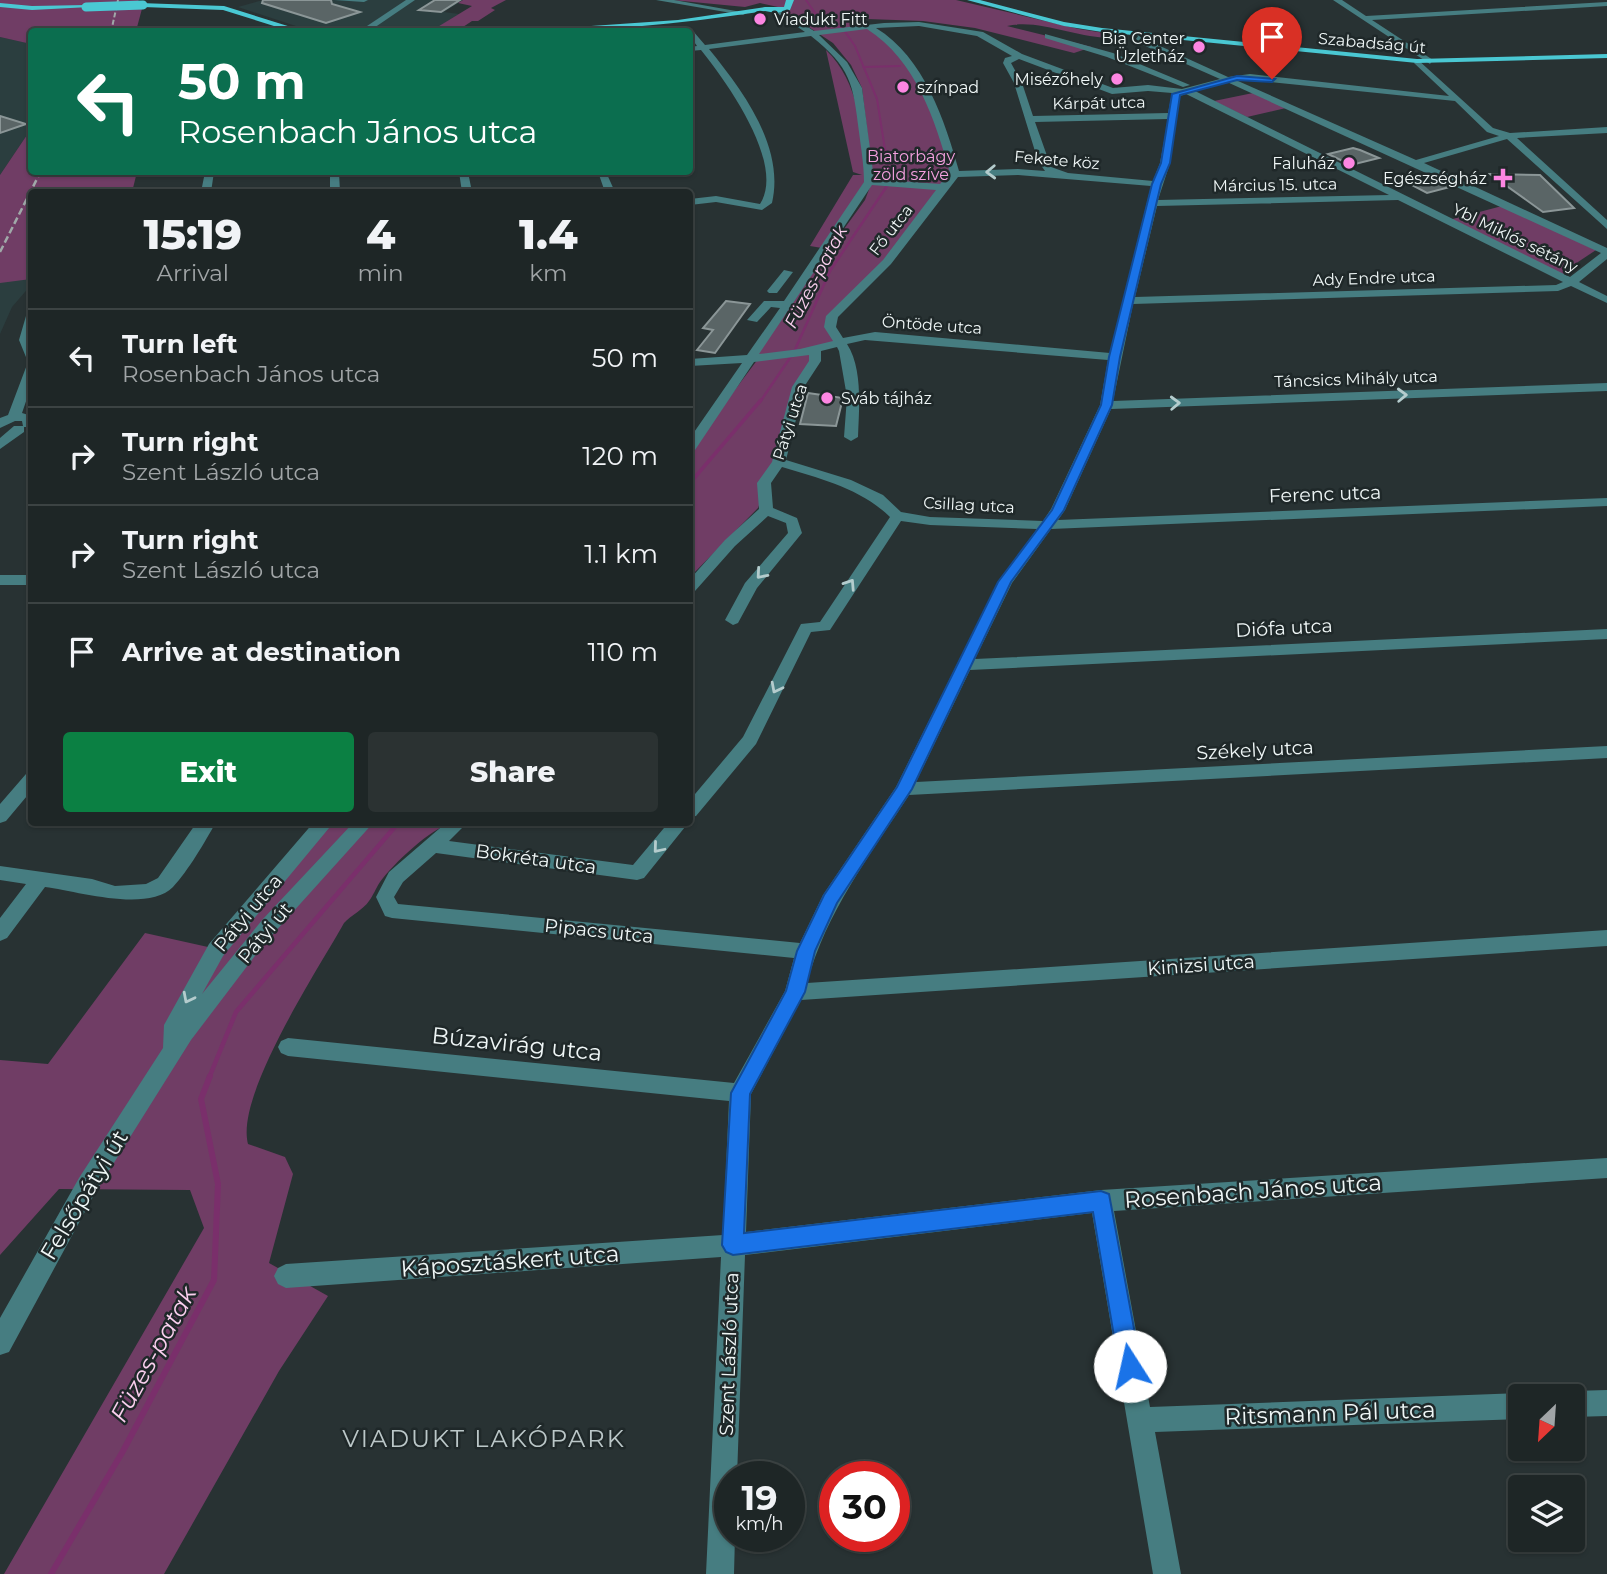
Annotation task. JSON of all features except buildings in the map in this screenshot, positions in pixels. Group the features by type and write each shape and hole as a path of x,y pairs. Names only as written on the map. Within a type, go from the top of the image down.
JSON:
{"main road":[{"path":"765,9 771,0"},
{"path":"584,28 678,22 765,9 780,11 787,8 790,0"},
{"name":"Szabadság út","path":"971,0 1081,27 1417,61 1607,56"},
{"path":"2,5 224,8 290,28"}],"street":[{"path":"338,0 365,0"},
{"path":"368,28 411,0"},
{"path":"660,0 743,13"},
{"path":"1337,0 1430,62"},
{"path":"1366,18 1607,4"},
{"path":"693,443 786,305 819,250 874,182 858,88 853,75 836,53 780,11"},
{"path":"678,22 685,28"},
{"path":"693,49 847,29 919,24 966,30 1019,56 1112,91 1155,88 1186,90 1229,79 1250,77 1456,99"},
{"path":"869,27 890,41 913,68 943,129 955,174"},
{"path":"1141,34 1142,41 1573,235 1607,253 1589,265 1573,284"},
{"path":"693,36 705,49 752,120 771,175 767,203 762,207 716,200 693,202"},
{"name":"Ybl Miklós sétány","path":"1048,36 1139,65 1398,198 1607,300"},
{"path":"1019,56 1007,63 1018,83 1046,169 1059,173 1083,172 1103,180"},
{"path":"1139,65 1177,56"},
{"path":"1417,61 1490,130 1509,136 1607,226"},
{"name":"Szent László utca","path":"720,1574 740,1093 795,992 806,951 830,900 904,789 1005,582 1058,510 1107,405 1115,357 1152,203 1165,163 1173,101 1186,90"},
{"name":"Kárpát utca","path":"1028,119 1171,116"},
{"path":"1487,142 1491,136 1490,130"},
{"path":"1415,163 1509,136 1607,130"},
{"name":"Fekete köz","path":"955,174 1018,172 1157,184"},
{"name":"Fő utca","path":"851,438 853,397 845,351 830,327 832,316 859,295 915,226 941,187 955,174"},
{"path":"874,182 941,187"},
{"name":"Március 15. utca","path":"1152,203 1398,198"},
{"path":"1573,235 1607,233"},
{"path":"773,291 788,272"},
{"name":"Ady Endre utca","path":"1129,301 1559,288 1573,284"},
{"path":"753,320 768,303 786,305"},
{"path":"28,330 25,340 28,349"},
{"name":"Öntöde utca","path":"693,362 781,355 809,351 838,341 875,336 1115,357"},
{"name":"Pátyi utca","path":"766,510 764,483 779,462 798,387 815,361 809,351"},
{"name":"Táncsics Mihály utca","path":"1107,405 1607,387"},
{"path":"0,445 23,423 28,391"},
{"path":"1,428 23,423"},
{"name":"Csillag utca","path":"779,462 846,483 878,498 897,516 930,521 1045,525"},
{"name":"Ferenc utca","path":"1045,525 1607,502"},
{"path":"693,585 730,542 766,510 792,521 795,533 750,586 733,620"},
{"path":"693,807 750,740 806,627 825,627 897,516"},
{"path":"0,580 28,580"},
{"name":"Diófa utca","path":"964,664 1607,634"},
{"name":"Székely utca","path":"904,789 1607,752"},
{"path":"0,816 28,783"},
{"path":"0,873 92,886 115,893 149,891 165,883 204,826"},
{"name":"Pátyi utca","path":"173,1051 174,1025 216,950 322,826"},
{"name":"Pátyi út","path":"173,1051 256,940 361,826"},
{"path":"435,846 455,826"},
{"name":"Bokréta utca","path":"435,846 637,873 677,826"},
{"name":"Pipacs utca","path":"435,846 396,877 385,897 392,911 806,951"},
{"path":"0,933 40,879"},
{"name":"Kinizsi utca","path":"795,992 1607,938"},
{"name":"Búzavirág utca","path":"288,1047 740,1093"},
{"name":"Felsőpátyi út","path":"0,1343 64,1223 173,1051"},
{"name":"Rosenbach János utca","path":"733,1245 1101,1201 1607,1168"},
{"path":"1101,1201 1167,1574"},
{"name":"Káposztáskert utca","path":"286,1276 733,1245"},
{"path":"1586,1404 1607,1403"},
{"name":"Ritsmann Pál utca","path":"1139,1420 1508,1406"}],"shaded area":[{"path":"263,0 463,0 444,12 459,14 437,28 302,28 238,7"},
{"path":"0,37 28,43 28,133 0,175"},
{"path":"28,195 28,288 12,307 0,334 0,217"}],"green space":[{"path":"0,0 138,0 143,5 137,28 28,28 28,43 0,37"},
{"path":"463,0 506,0 491,8 495,10 478,21 472,21 462,28 436,28 472,6 458,3"},
{"name":"Biatorbágy zöld szíve","path":"672,0 956,0 1079,29 1117,35 1118,38 1089,36 1033,25 1007,26 1092,47 1074,53 975,28 923,21 867,19 865,23 891,42 913,72 929,105 955,174 915,226 832,316 838,341 815,354 758,508 693,574 693,446 758,359 750,359 865,200 873,179 862,88 851,65 833,43 778,7 760,3 745,7"},
{"path":"826,50 846,77 852,92 861,125 869,175 822,248 810,246 853,175 862,175 853,172"},
{"path":"1253,93 1286,108 1247,117 1214,101"},
{"path":"28,133 28,175 136,175 133,189 28,189 28,279 0,283 0,175"},
{"path":"1502,206 1596,250 1578,262 1565,276 1449,220"},
{"path":"322,826 443,826 403,857 380,882 366,904 344,923 299,1000 266,1064 247,1122 248,1144 285,1157 293,1174 269,1263 328,1296 279,1371 164,1574 4,1574 204,1228 190,1190 59,1189 0,1255 0,1060 48,1064 145,933 217,949"}],"waterway":[{"name":"Füzes-patak","path":"806,0 815,13 844,30 855,46 864,67"},
{"path":"864,67 900,66"},
{"name":"Füzes-patak","path":"864,67 877,99 889,175"},
{"name":"Füzes-patak","path":"760,402 794,352 830,271 891,180 888,173"},
{"name":"Füzes-patak","path":"693,479 761,400"},
{"name":"Füzes-patak","path":"209,1078 236,1012 396,826"},
{"name":"Füzes-patak","path":"51,1574 123,1451 214,1280 218,1184 201,1099 210,1076"}],"railway":[{"path":"112,28 118,0"},
{"path":"32,189 39,175"},
{"path":"0,252 28,197"}],"place":[{"name":"Viadukt Fitt","path":"760,19"},
{"name":"Bia Center Üzletház","path":"1199,47"},
{"name":"Misézőhely","path":"1117,79"},
{"name":"színpad","path":"903,87"},
{"name":"Faluház","path":"1349,163"},
{"name":"Egészségház","path":"1503,178"},
{"name":"Sváb tájház","path":"827,398"}],"district":[{"name":"VIADUKT LAKÓPARK","path":"484,1438"}],"route":[{"path":"1130,1366 1101,1201 733,1245 740,1093 795,992 806,951 830,900 904,789 1005,582 1058,510 1107,405 1115,357 1157,184 1165,163 1176,94 1229,79 1272,79"}]}
